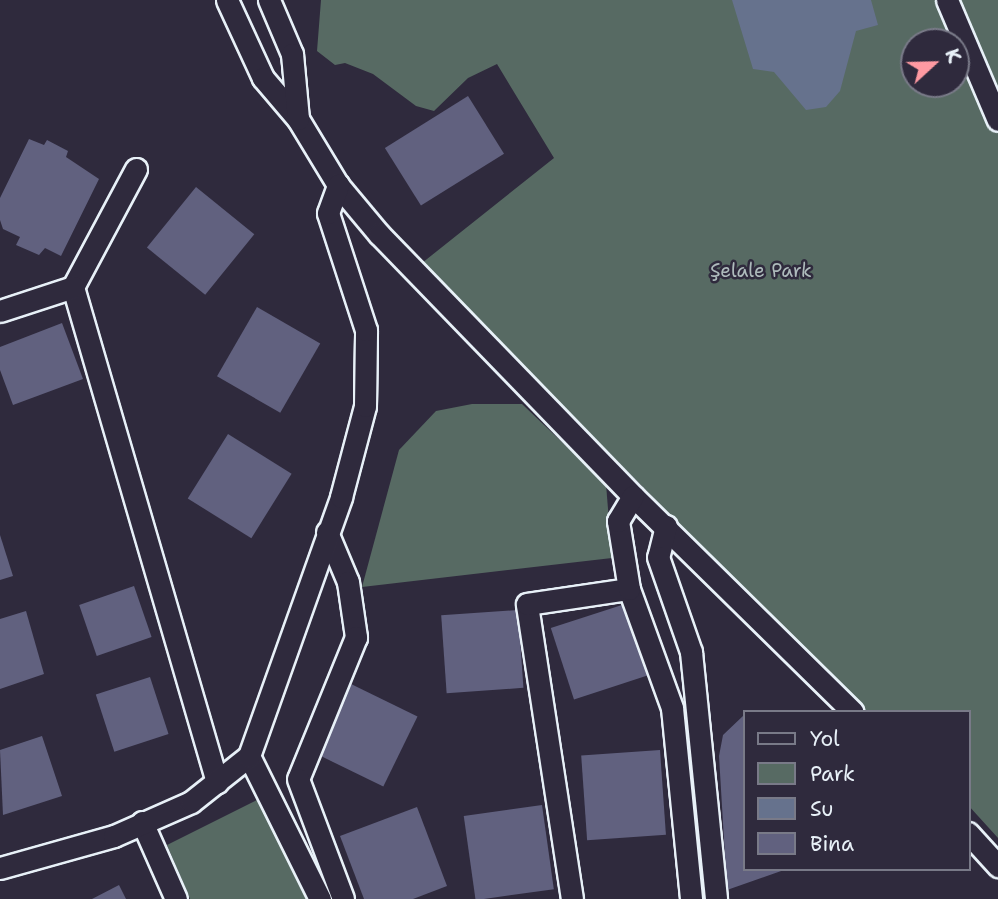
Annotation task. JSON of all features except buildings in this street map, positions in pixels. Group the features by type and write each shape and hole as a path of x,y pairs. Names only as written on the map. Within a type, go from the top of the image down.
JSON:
{"street":[{"path":"227,0 263,78 298,119 338,185 633,496 851,710"},
{"path":"269,0 292,54 298,119"},
{"path":"947,0 998,120"},
{"path":"136,169 74,287 217,782"},
{"path":"0,871 142,822 191,802 249,756 327,532 365,406 366,330 328,214 338,185"},
{"path":"0,311 74,287"},
{"path":"633,496 618,521 629,589 672,708 691,899"},
{"path":"666,526 658,557 691,652 716,899"},
{"path":"327,532 348,582 356,637 298,779 343,899"},
{"path":"572,899 527,604 629,589"},
{"path":"249,756 320,899"},
{"path":"142,822 176,899"},
{"path":"970,835 998,866"}],"green space":[{"name":"Şelale Park","path":"321,0 998,0 998,838 970,807 970,710 863,710 422,263 554,158 497,64 468,78 434,111 416,106 373,74 345,63 335,65 317,51"},
{"path":"472,404 522,404 606,484 612,558 362,587 399,450 436,411"},
{"path":"261,798 309,899 190,899 167,845"}],"water":[{"path":"732,0 871,0 878,25 856,31 840,91 826,107 806,110 774,72 753,69"}]}
